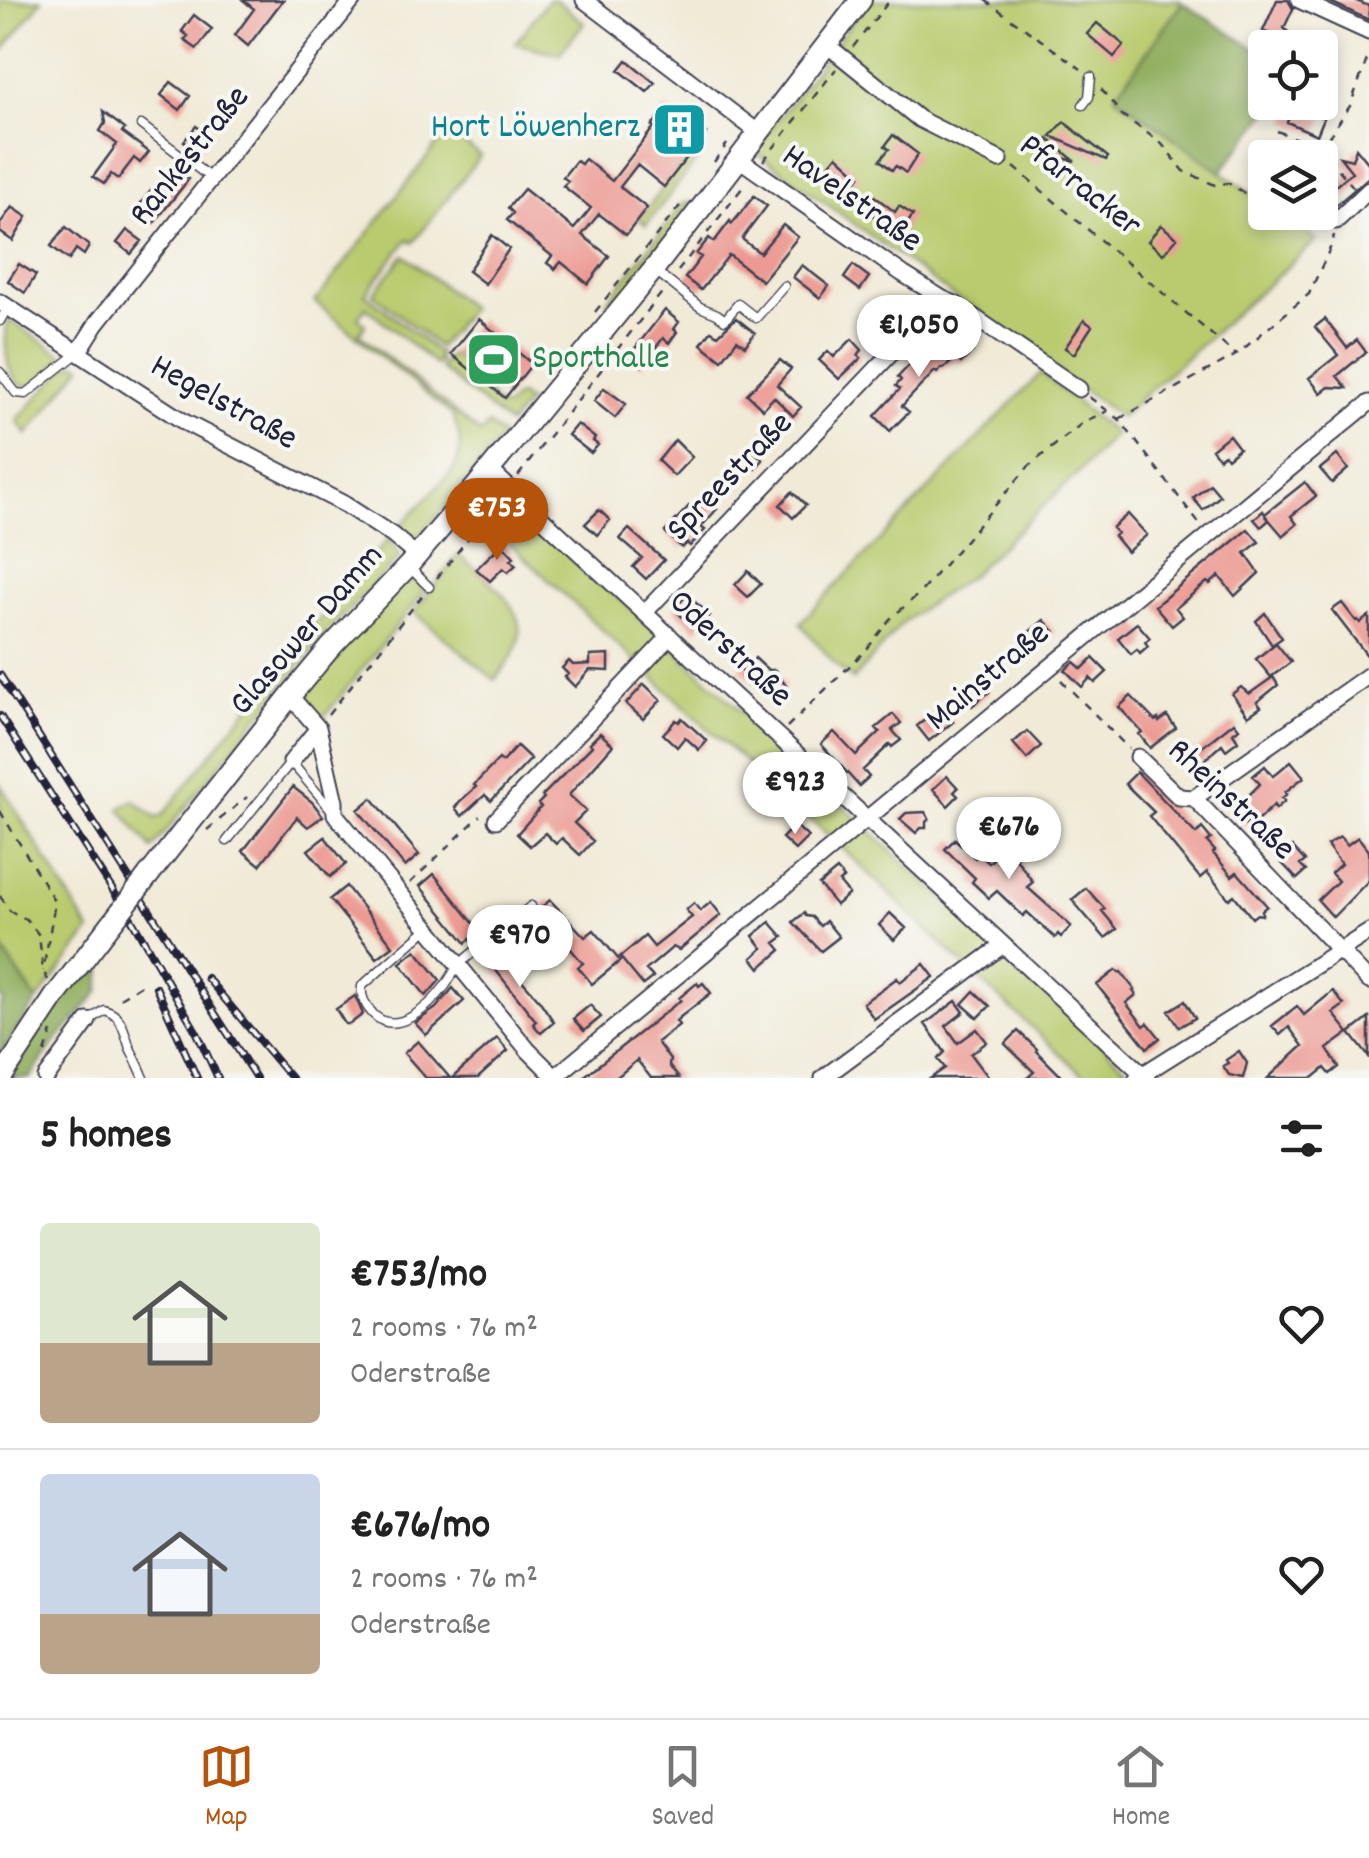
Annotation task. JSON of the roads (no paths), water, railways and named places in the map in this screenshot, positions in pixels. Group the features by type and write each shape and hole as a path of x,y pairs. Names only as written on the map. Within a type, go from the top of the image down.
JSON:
{"street":[{"name":"Rankestraße","path":"78,353 96,324 353,0"},
{"path":"584,0 759,133"},
{"name":"Glasower Damm","path":"1,1078 56,994 290,696 662,276 747,165 759,133 861,0"},
{"path":"1298,0 1369,32"},
{"name":"Pfarracker","path":"827,45 919,119 1000,160"},
{"name":"Havelstraße","path":"747,165 903,274 955,304 1079,389"},
{"path":"1338,218 1365,193"},
{"name":"Spreestraße","path":"644,612 943,299"},
{"name":"Hegelstraße","path":"3,310 186,423 344,504 392,535 412,561"},
{"name":"Mainstraße","path":"555,1078 1369,403"},
{"name":"Oderstraße","path":"490,470 1142,1077"},
{"path":"496,820 670,636"},
{"path":"1194,798 1369,675"},
{"path":"290,696 318,728 335,802 334,814 555,1078"},
{"path":"292,762 318,728"},
{"name":"Rheinstraße","path":"1138,757 1179,797 1194,798 1369,981"},
{"path":"1142,1077 1369,932"},
{"path":"823,1078 1003,945"},
{"path":"46,1078 88,1021"}],"lane":[{"path":"1083,106 1089,96 1090,77"},
{"path":"141,125 212,178"},
{"path":"662,276 700,307 725,320 738,304 756,318 784,286"},
{"path":"0,372 16,393 26,394 78,353"},
{"path":"412,561 430,588"},
{"path":"227,841 292,762 334,814"},
{"path":"428,928 362,986 361,995 373,1014 388,1022 408,1019 442,990 458,964 531,906"},
{"path":"88,1021 104,1010 112,1012 124,1026 144,1078"}],"railway":[{"path":"0,675 256,1078"},
{"path":"0,716 132,920 197,1033 218,1078"},
{"path":"207,978 291,1078"},
{"path":"156,987 197,1078"}],"place":[{"name":"Hort Löwenherz","path":"679,129"},
{"name":"Sporthalle","path":"493,360"}]}
